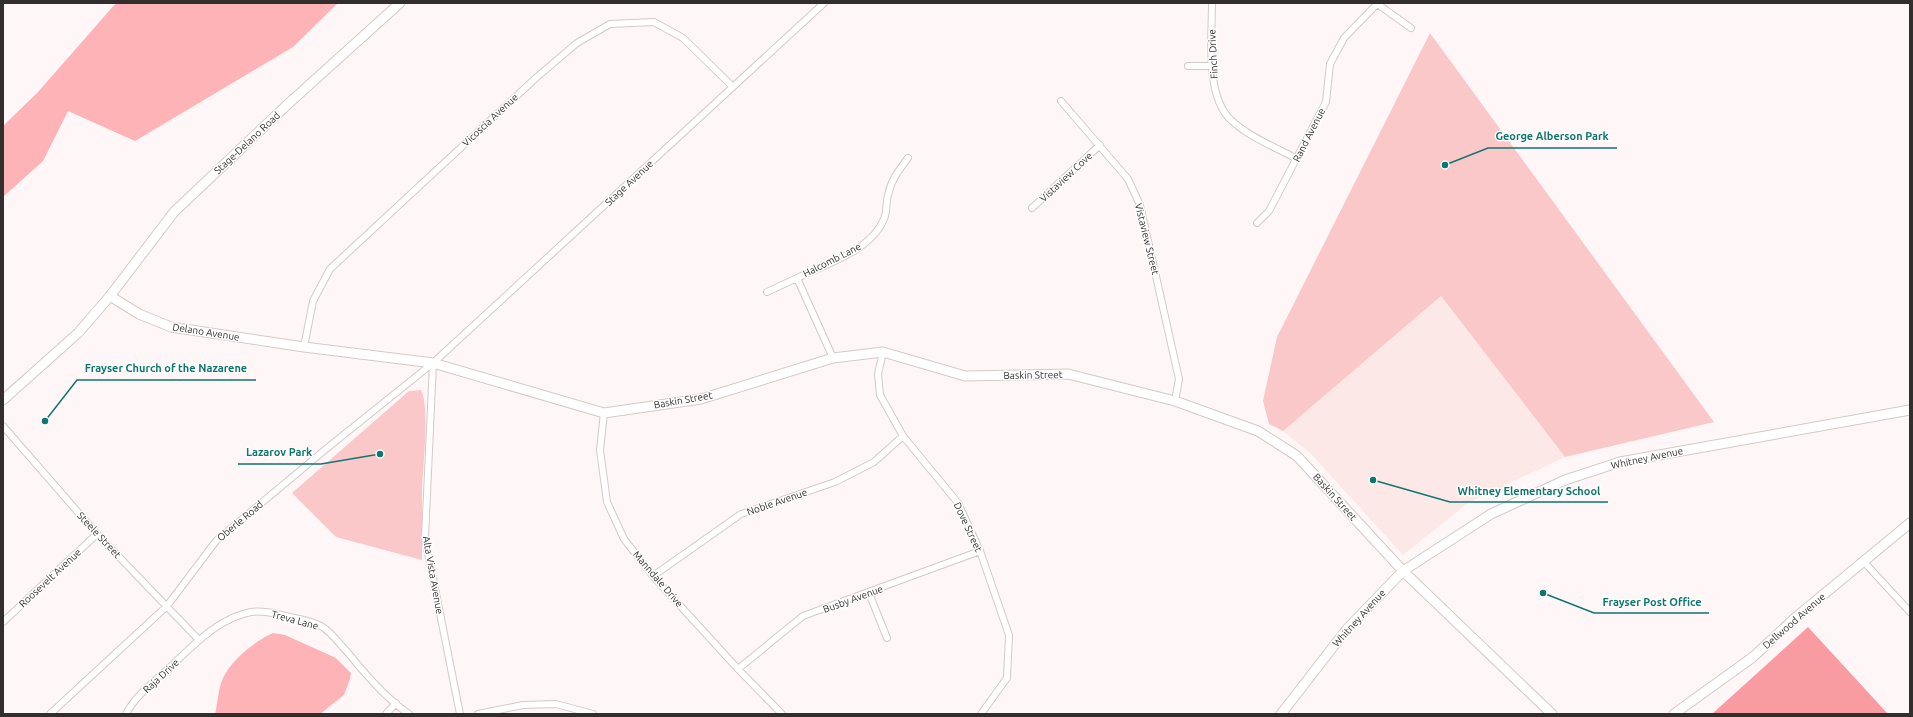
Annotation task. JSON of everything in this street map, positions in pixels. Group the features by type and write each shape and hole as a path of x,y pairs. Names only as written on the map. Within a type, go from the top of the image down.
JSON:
{"street":[{"name":"Stage-Delano Road","path":"110,296 174,212 288,104 400,3"},
{"name":"Stage Avenue","path":"433,363 824,3"},
{"name":"Finch Drive","path":"1212,3 1212,66 1216,96 1230,120 1247,132 1297,159"},
{"path":"1376,4 1410,28"},
{"name":"Rand Avenue","path":"1257,223 1268,210 1297,159 1326,102 1330,64 1344,38 1376,4"},
{"name":"Vicoscia Avenue","path":"304,347 313,301 330,269 537,77 577,43 610,24 654,22 683,38 733,87"},
{"path":"1188,66 1212,66"},
{"name":"Vistaview Street","path":"1061,101 1128,179 1140,205 1179,379 1175,401"},
{"name":"Vistaview Cove","path":"1032,208 1100,145"},
{"name":"Halcomb Lane","path":"767,292 858,249 875,234 885,216 888,195 894,176 908,158"},
{"name":"Halcomb Lane","path":"797,278 833,358"},
{"name":"Delano Avenue","path":"110,296 138,314 171,327 304,347 433,363"},
{"path":"3,400 78,332 110,296"},
{"name":"Baskin Street","path":"433,363 604,412 701,399 833,358 883,352 965,376 1068,374 1175,401 1258,431 1297,456 1403,571 1552,714"},
{"name":"Dove Street","path":"883,352 878,374 880,395 903,436 958,503 980,552 1009,634 1006,678 981,714"},
{"name":"Oberle Road","path":"50,714 167,606 216,541 326,449 433,363"},
{"name":"Alta Vista Avenue","path":"433,363 425,538 460,714"},
{"name":"Whitney Avenue","path":"1281,714 1347,629 1403,571 1491,514 1565,480 1620,462 1910,410"},
{"name":"Manndale Drive","path":"604,412 600,450 607,502 624,539 653,576 738,670 782,714"},
{"name":"Steele Street","path":"3,426 97,534 200,640"},
{"name":"Noble Avenue","path":"653,576 741,514 835,482 874,462 903,436"},
{"name":"Dellwood Avenue","path":"1674,714 1753,656 1795,618 1864,562 1910,522"},
{"name":"Roosevelt Avenue","path":"3,622 97,534"},
{"name":"Busby Avenue","path":"738,670 803,616 980,552"},
{"path":"1864,562 1910,612"},
{"path":"869,593 887,638"},
{"name":"Treva Lane","path":"200,640 218,626 234,617 251,612 265,612 303,620 322,626 333,635 367,675 409,714"},
{"name":"Raja Drive","path":"126,714 130,705 140,695 200,640"},
{"path":"386,714 396,703"},
{"path":"478,714 523,705 556,704 593,714"}],"shaded area":[{"path":"116,3 338,3 293,47 135,141 68,111 43,161 3,197 3,126 38,92"},
{"path":"1430,33 1714,422 1565,457 1441,296 1283,431 1269,424 1263,401 1277,337"},
{"path":"1441,296 1565,457 1468,503 1403,555 1311,454 1283,431"},
{"path":"421,390 424,398 426,423 422,489 422,560 336,537 292,493 409,391"},
{"path":"1808,627 1888,714 1712,714"},
{"path":"273,633 285,635 336,658 351,673 344,695 320,714 215,714 223,678 232,664 245,651 266,636"}],"place":[{"name":"George Alberson Park","path":"1445,165"},
{"name":"Frayser Church of the Nazarene","path":"45,421"},
{"name":"Lazarov Park","path":"380,454"},
{"name":"Whitney Elementary School","path":"1373,480"},
{"name":"Frayser Post Office","path":"1543,593"}]}
